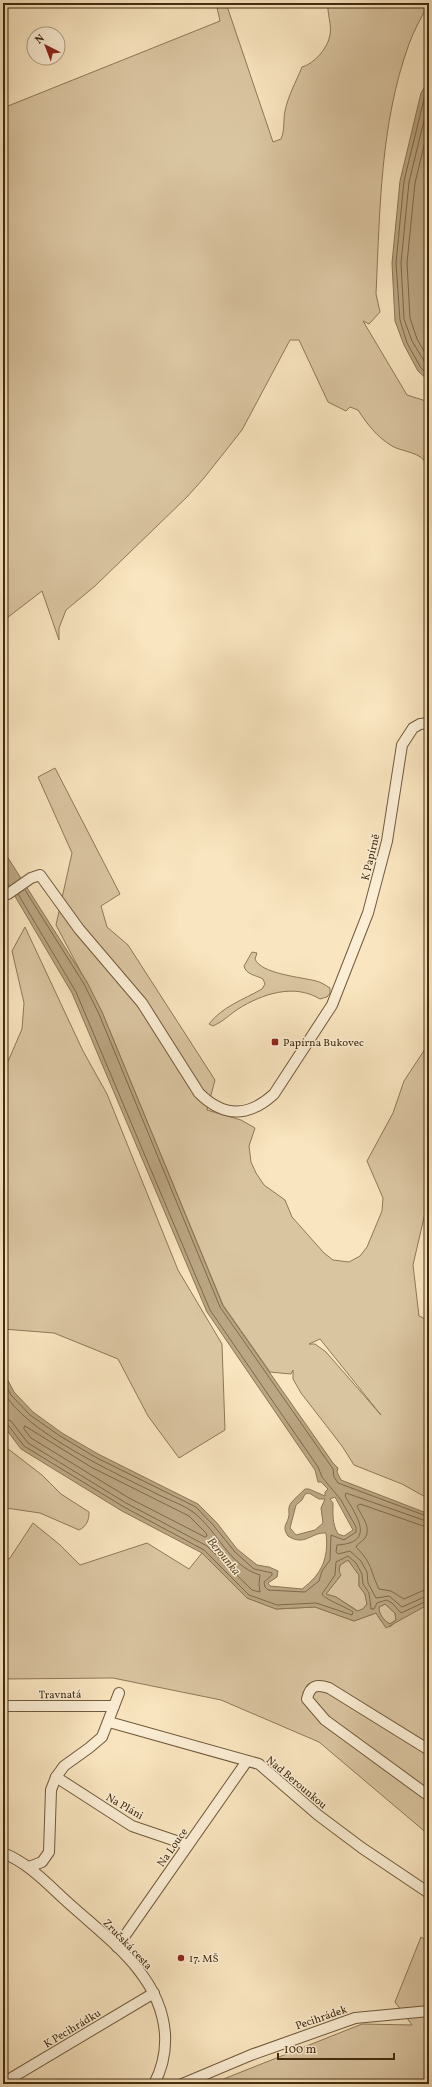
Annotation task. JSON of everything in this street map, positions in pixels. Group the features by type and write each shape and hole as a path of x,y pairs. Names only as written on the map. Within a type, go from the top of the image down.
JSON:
{"street":[{"name":"K Papírně","path":"8,894 31,878 40,875 79,929 127,984 159,1029 189,1078 208,1102 219,1109 226,1111 246,1110 260,1105 274,1094 332,1005 370,906 387,841 402,745 413,728 420,724 429,723"},
{"path":"429,1750 329,1688 319,1685 313,1687 308,1692 307,1698 311,1706 325,1720 429,1796"},
{"path":"30,1867 42,1862 49,1852 51,1790 56,1777 64,1766 102,1737 119,1693"},
{"name":"Travnatá","path":"5,1706 114,1706"},
{"name":"Nad Berounkou","path":"109,1722 259,1764 318,1815 362,1848 429,1892"},
{"name":"Na Louce","path":"117,1947 247,1761"},
{"name":"Na Pláni","path":"56,1777 132,1826 188,1845"},
{"name":"Zručská cesta","path":"3,1854 30,1867 117,1947 143,1975 154,1993 162,2013 165,2042 163,2061 154,2084"},
{"name":"K Pecihrádku","path":"3,2083 154,1993"},
{"name":"Pecihrádek","path":"182,2084 252,2055 354,2018 429,2011"}],"shaded area":[{"path":"216,3 225,3 228,9 273,142 281,139 286,105 302,67 311,63 320,55 329,40 330,27 328,3 429,3 409,44 399,74 392,105 383,168 381,199 376,294 380,312 369,324 363,321 407,395 429,402 429,494 425,494 424,489 427,468 424,460 416,455 392,446 382,439 358,410 350,407 346,411 328,402 299,340 290,340 242,430 187,497 95,586 66,610 59,628 59,640 42,591 3,621 3,108 220,21"},
{"path":"55,768 120,894 101,906 107,927 128,945 215,1080 207,1110 241,1120 255,1128 249,1146 251,1162 256,1173 264,1185 285,1200 292,1217 324,1253 333,1260 349,1262 360,1256 367,1247 382,1211 383,1198 367,1161 393,1113 404,1081 429,1043 429,1115 425,1153 425,1213 413,1265 419,1316 429,1321 429,1499 402,1484 354,1465 342,1446 301,1393 293,1379 293,1370 291,1374 270,1372 223,1305 102,1012 56,925 72,853 38,777","holes":["320,1339 381,1415 326,1352 315,1344 309,1344"]},
{"path":"25,927 83,1051 107,1094 178,1270 222,1344 225,1430 179,1458 148,1416 118,1359 54,1333 3,1329 3,1073 22,1029 24,1003 12,951"},
{"path":"252,952 257,953 255,959 265,968 282,974 320,982 330,988 330,993 327,997 320,999 310,994 300,992 278,992 247,1004 213,1026 209,1024 221,1012 262,989 265,984 263,979 249,973 245,969 244,966"},
{"path":"3,1445 42,1475 61,1494 89,1512 86,1525 79,1530 40,1513 6,1508 3,1510"},
{"path":"33,1523 59,1544 80,1565 147,1543 189,1569 202,1553 247,1598 276,1609 315,1607 354,1621 376,1613 381,1621 390,1627 401,1617 429,1604 429,1835 319,1742 221,1700 113,1678 3,1679 3,1561 10,1558"},
{"path":"348,1560 359,1575 359,1586 365,1594 367,1604 363,1609 358,1611 336,1597 326,1594 340,1576 340,1565"},
{"path":"385,1604 395,1613 396,1620 390,1624 379,1612 379,1607"},
{"path":"421,1937 429,1942 429,2084 211,2084 362,2024 412,2025 395,2002"}],"water":[{"path":"429,79 429,381 418,371 404,345 395,321 392,263 400,181 421,93"},
{"name":"Berounka","path":"3,850 87,982 102,1012 223,1306 338,1468 337,1472 341,1480 429,1514 429,1604 386,1628 376,1613 354,1621 315,1607 276,1609 247,1598 202,1553 122,1511 21,1449 3,1425 3,1371 14,1392 33,1412 62,1433 98,1454 198,1504 217,1523 237,1549 257,1565 269,1567 278,1571 277,1577 268,1583 270,1586 302,1589 315,1577 323,1565 327,1542 326,1533 321,1533 304,1540 299,1540 288,1536 285,1527 289,1515 290,1504 305,1489 309,1489 325,1496 325,1492 328,1489 321,1482 318,1482 315,1470 207,1312 72,993 3,876","holes":["309,1493 319,1499 325,1499 321,1508 323,1523 315,1530 296,1535 290,1528 296,1505 302,1500 305,1494","335,1497 353,1530 344,1536 338,1534 336,1530 333,1519 333,1503 330,1499","348,1560 359,1575 359,1586 365,1594 367,1604 363,1609 357,1611 336,1597 326,1594 341,1575 339,1571 340,1565","385,1604 395,1613 396,1620 390,1624 388,1623 380,1614 379,1607"]}],"place":[{"name":"Papírna Bukovec","path":"275,1042"},
{"name":"17. MŠ","path":"181,1958"}]}
